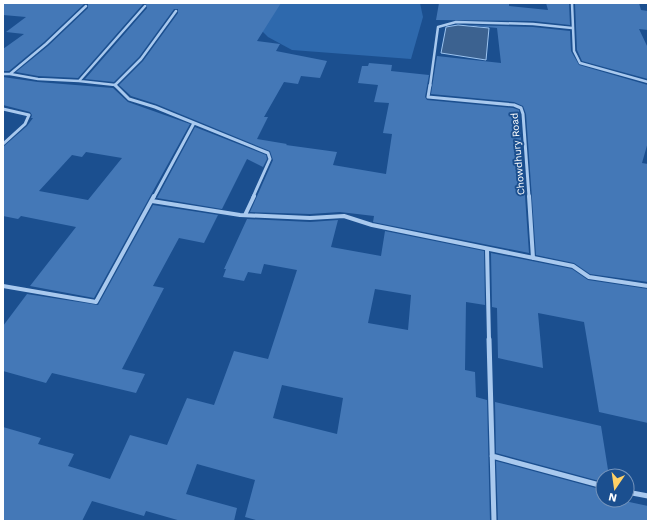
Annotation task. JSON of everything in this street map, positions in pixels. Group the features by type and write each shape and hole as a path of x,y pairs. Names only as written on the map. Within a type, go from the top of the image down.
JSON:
{"street":[{"path":"572,3 574,51 580,63 648,82"},
{"path":"10,74 46,44 86,6"},
{"path":"79,81 145,6"},
{"path":"115,85 141,58 158,32 176,11"},
{"name":"Chowdhury Road","path":"533,258 523,114 521,108 514,105 436,99 428,97 438,27 444,24 464,22 533,24 572,28"},
{"path":"3,74 115,85 129,99 155,107 268,153 270,159 245,215"},
{"path":"3,109 22,112 29,115 25,124 3,144"},
{"path":"3,286 96,302 194,123"},
{"path":"152,201 245,215 310,218 344,216 372,225 574,266 589,277 648,286"},
{"path":"487,249 494,521"},
{"path":"492,456 595,484"},
{"path":"635,494 648,496"}],"shaded area":[{"path":"238,3 420,3 423,17 411,59 292,50 268,37 252,21"},
{"path":"458,25 489,28 486,60 441,53 446,27"}],"building":[{"path":"3,3 281,3 257,41 280,44 276,51 327,61 320,78 301,76 298,84 284,82 264,117 268,117 257,139 287,144 286,145 337,152 333,165 386,174 392,134 383,133 389,103 374,102 378,85 358,83 362,66 368,66 369,63 392,65 391,71 429,75 425,97 427,100 513,108 519,110 529,253 373,222 374,216 340,212 310,214 250,212 273,160 270,151 156,104 131,96 119,85 143,61 178,13 178,9 174,9 139,57 114,82 85,79 147,8 146,4 143,4 78,78 38,76 16,72 48,46 88,8 88,4 84,4 44,42 9,71 3,71 3,49 24,34 6,32 26,17 3,15"},
{"path":"439,3 509,3 509,6 548,10 546,3 569,3 570,25 533,21 436,20"},
{"path":"575,3 639,3 641,10 648,11 648,30 639,29 648,48 648,79 582,61 577,50"},
{"path":"466,25 533,27 570,31 571,51 579,65 648,85 648,142 642,163 648,164 648,282 590,274 574,263 536,255 526,114 523,106 514,102 431,94 437,56 501,63 497,28"},
{"path":"3,77 38,82 113,88 128,102 190,124 94,298 30,286 76,227 21,216 18,219 3,216 3,147 27,126 33,118 31,118 32,115 30,112 3,105","holes":["86,152 122,158 88,200 39,191 72,155 82,157"]},
{"path":"195,127 266,155 267,159 263,167 247,159 222,209 157,198"},
{"path":"153,205 218,215 204,243 179,238 153,286 164,288 122,369 145,374 136,393 52,373 46,383 3,371 3,326 27,294 98,305"},
{"path":"247,219 310,222 338,220 331,247 381,256 385,231 484,251 485,305 466,302 465,370 475,372 476,397 487,400 490,521 260,521 245,517 255,480 197,464 186,494 237,508 234,521 181,521 146,511 144,516 92,501 82,521 3,521 3,427 41,438 38,444 74,454 68,466 110,479 130,435 167,445 187,398 214,405 234,351 268,359 297,270 264,264 261,274 248,272 244,281 223,277 226,269 224,269","holes":["375,289 411,295 408,330 368,323","282,385 343,398 337,434 273,418"]},
{"path":"491,253 572,269 588,280 648,289 648,423 599,412 584,322 538,313 543,368 498,358 497,308 492,307"},
{"path":"495,402 601,426 608,468 595,468 595,480 496,453"},
{"path":"496,461 595,488 595,508 635,508 635,503 648,506 648,521 498,521"}]}
